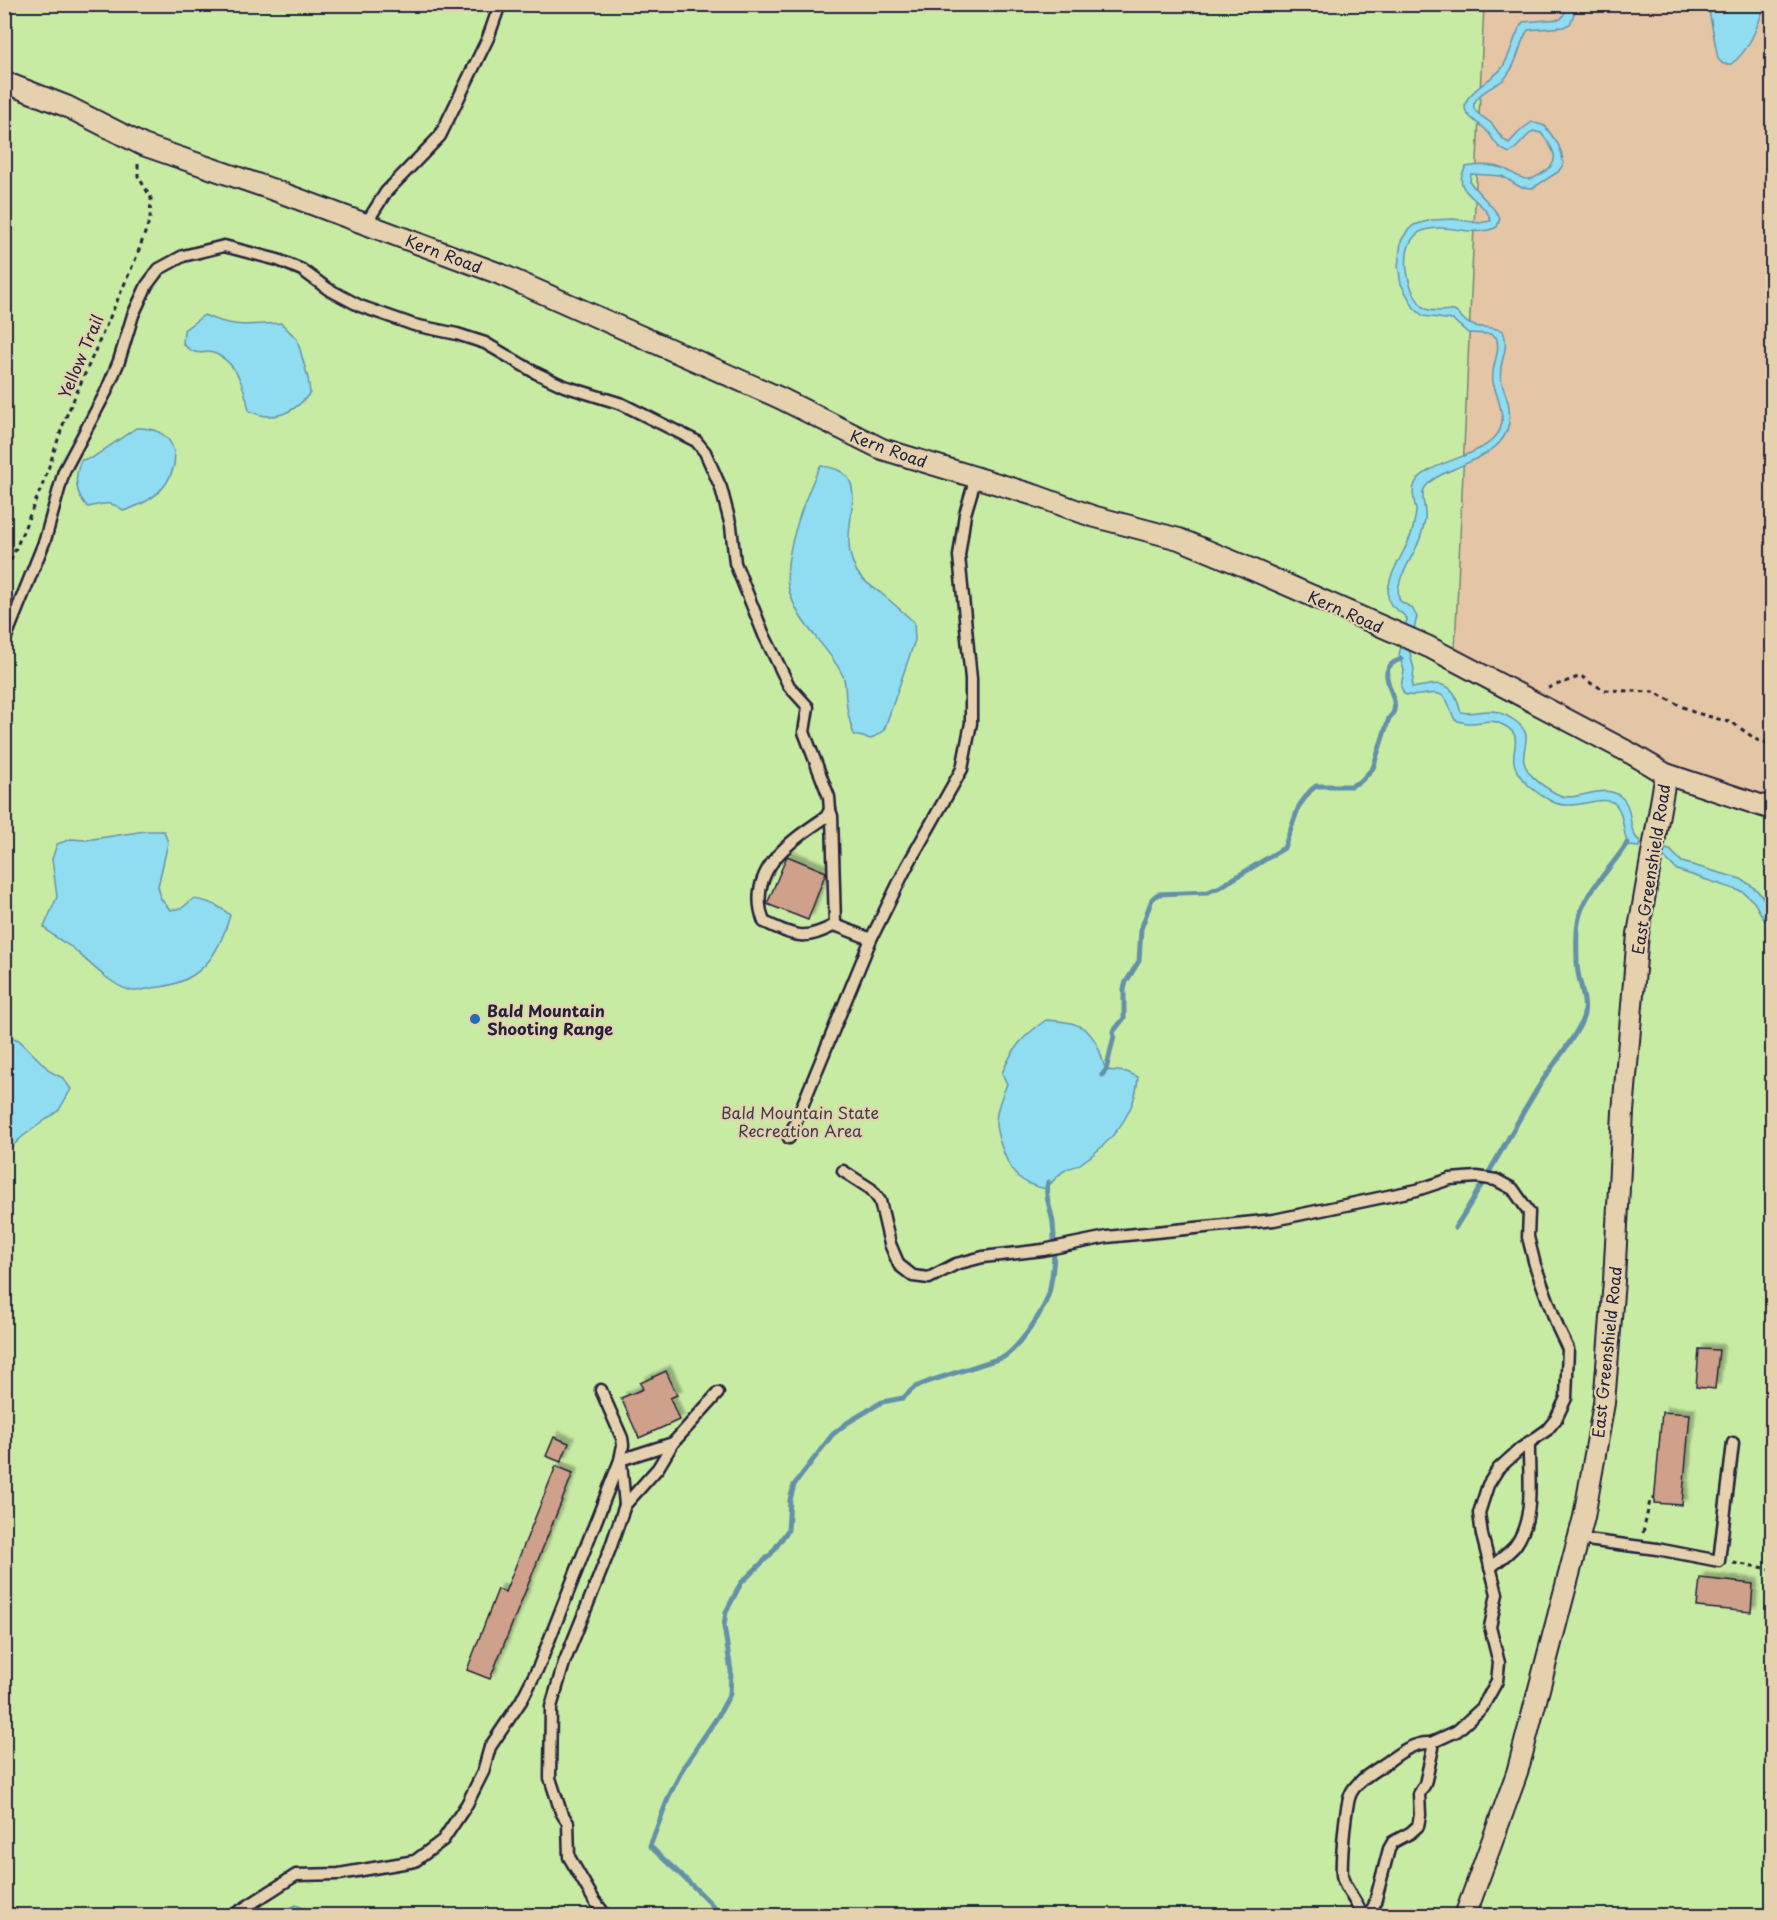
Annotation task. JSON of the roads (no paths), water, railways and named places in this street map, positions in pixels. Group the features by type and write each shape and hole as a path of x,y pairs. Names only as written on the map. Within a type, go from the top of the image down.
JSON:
{"street":[{"name":"Kern Road","path":"4,82 66,106 143,144 500,274 780,398 882,449 976,477 1092,516 1179,539 1429,647 1666,774 1773,809"},
{"name":"East Greenshield Road","path":"1465,1916 1517,1773 1584,1517 1604,1403 1614,1281 1623,1112 1638,934 1666,774"}],"lane":[{"path":"365,225 386,192 440,136 488,38 500,4"},
{"path":"4,642 45,540 64,471 106,392 119,361 133,315 147,285 159,269 183,256 225,246 278,260 302,270 328,289 360,306 414,325 457,334 484,343 536,373 564,386 622,404 696,441 705,452 721,488 731,526 735,562 760,626 789,686 808,707 804,732 829,797 832,816 835,926"},
{"path":"789,1138 872,939 906,868 962,769 971,723 971,679 959,556 965,514 976,477"},
{"path":"830,810 826,817 789,842 769,865 759,891 758,907 764,922 796,936 814,936 835,926 872,939"},
{"path":"843,1171 871,1189 880,1200 890,1244 899,1265 913,1276 929,1278 956,1264 983,1257 1043,1250 1107,1237 1274,1220 1417,1190 1450,1179 1478,1177 1496,1180 1513,1190 1529,1212 1528,1237 1535,1265 1568,1349 1566,1398 1563,1408 1547,1430 1529,1442 1498,1469 1481,1503 1479,1513 1482,1535 1497,1594 1490,1627 1499,1663 1497,1681 1482,1708 1457,1731 1431,1743 1420,1743 1400,1753 1361,1780 1352,1792 1347,1809 1342,1876 1362,1916"},
{"path":"232,1916 296,1875 339,1874 415,1861 443,1840 467,1804 483,1772 490,1747 522,1701 539,1666 620,1460 622,1438 601,1390"},
{"path":"606,1916 568,1857 568,1823 561,1812 550,1778 551,1707 564,1663 610,1550 625,1505 658,1468 673,1443 718,1393"},
{"path":"1491,1568 1515,1545 1526,1523 1530,1501 1529,1442"},
{"path":"620,1460 673,1443"},
{"path":"1579,1539 1719,1561 1733,1443"},
{"path":"620,1460 625,1505"},
{"path":"1367,1916 1374,1906 1389,1849 1393,1842 1418,1826 1419,1794 1425,1784 1433,1748 1431,1743"}],"water":[{"path":"1565,5 1573,5 1574,14 1570,24 1563,27 1528,30 1507,76 1480,95 1474,103 1475,110 1491,123 1501,137 1509,143 1532,122 1545,126 1558,144 1563,165 1558,172 1533,188 1520,187 1502,176 1471,174 1470,182 1500,218 1497,227 1480,231 1434,228 1416,235 1410,244 1407,255 1409,280 1413,292 1426,309 1454,311 1469,324 1503,331 1506,345 1500,374 1510,416 1508,428 1496,446 1477,458 1436,477 1424,489 1425,520 1418,543 1402,575 1398,595 1400,601 1412,608 1417,617 1409,649 1414,669 1412,687 1444,685 1454,693 1461,712 1494,711 1515,720 1525,731 1524,762 1533,777 1557,794 1564,796 1572,797 1605,791 1620,796 1627,806 1633,832 1640,841 1639,847 1629,846 1620,812 1614,803 1601,801 1576,805 1559,804 1541,795 1527,784 1514,763 1515,737 1507,727 1493,721 1465,723 1455,720 1446,700 1441,695 1404,694 1401,687 1404,670 1399,655 1407,619 1393,607 1388,596 1391,578 1413,528 1416,512 1413,494 1418,479 1427,472 1490,442 1498,433 1502,422 1493,382 1498,348 1496,337 1490,334 1468,333 1453,320 1423,316 1414,308 1401,284 1398,266 1401,241 1414,225 1431,220 1454,219 1479,223 1491,221 1483,207 1465,190 1462,176 1466,167 1482,165 1498,167 1529,179 1541,174 1552,165 1553,150 1541,133 1533,131 1510,153 1497,145 1488,132 1469,116 1465,109 1466,102 1476,89 1502,68 1523,22 1561,19 1565,12"},
{"path":"1708,5 1765,5 1748,45 1731,64 1723,64 1718,59"},
{"path":"204,315 233,324 281,323 297,339 310,393 297,406 280,415 266,416 249,411 242,385 228,362 213,353 193,351 183,344 184,330"},
{"path":"136,428 158,432 171,444 174,461 167,482 153,497 124,511 111,504 88,507 80,496 77,485 77,473 81,460 92,458"},
{"path":"820,466 835,469 850,481 853,501 849,547 857,572 914,622 915,640 884,730 871,739 854,735 846,704 843,676 834,660 800,616 788,586 787,573 792,542 802,508"},
{"path":"145,831 164,831 168,843 158,886 161,899 170,910 182,908 193,899 213,904 230,915 212,956 194,974 168,985 134,991 119,986 44,927 57,897 52,859 57,844 71,839 86,840"},
{"path":"1665,849 1670,850 1682,862 1741,879 1756,889 1769,908 1772,933 1754,902 1743,892 1677,870 1663,856"},
{"path":"1046,1020 1062,1021 1083,1028 1094,1039 1106,1070 1127,1072 1138,1077 1132,1103 1120,1127 1091,1156 1061,1173 1046,1189 1027,1183 1013,1171 1000,1141 996,1120 1007,1084 1002,1073 1006,1064 1020,1043"},
{"path":"5,1035 19,1040 51,1072 63,1078 71,1089 59,1110 22,1137 5,1153"},
{"path":"296,1905 313,1912 314,1915 277,1915"}],"waterway":[{"path":"4,11 11,10 13,4"},
{"path":"1102,1075 1106,1070 1113,1032 1124,1018 1124,989 1139,961 1141,929 1152,899 1158,894 1208,892 1220,887 1284,848 1299,806 1316,786 1351,786 1361,781 1373,768 1389,718 1394,711 1387,671 1391,664 1401,659"},
{"path":"1455,1228 1541,1083 1581,1022 1585,1008 1577,965 1579,917 1590,894 1627,843"},
{"path":"722,1916 650,1846 669,1796 683,1768 730,1694 731,1671 724,1626 726,1612 741,1583 771,1554 788,1530 790,1500 794,1485 832,1435 882,1402 903,1398 915,1387 1004,1357 1025,1336 1044,1306 1051,1280 1054,1239 1047,1198 1048,1182"}],"place":[{"name":"Bald Mountain Shooting Range","path":"475,1019"}],"park label":[{"name":"Bald Mountain State Recreation Area","path":"800,1121"}]}
